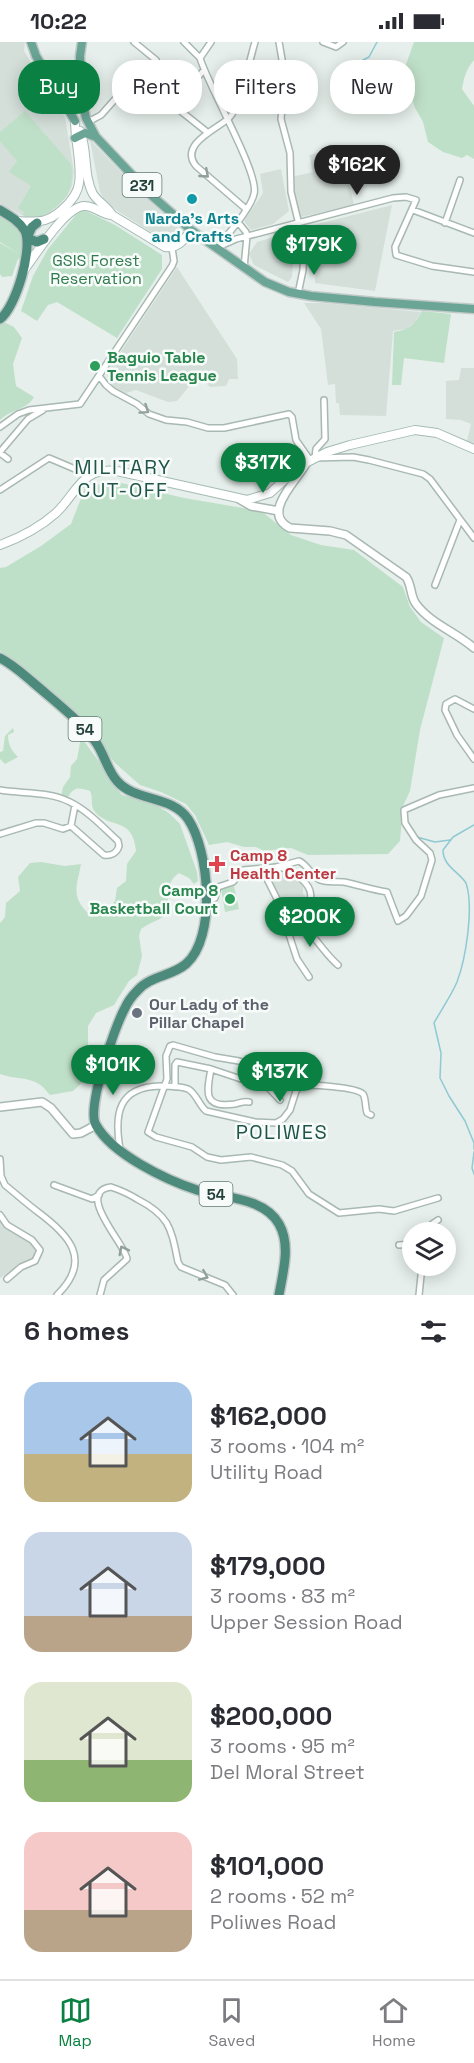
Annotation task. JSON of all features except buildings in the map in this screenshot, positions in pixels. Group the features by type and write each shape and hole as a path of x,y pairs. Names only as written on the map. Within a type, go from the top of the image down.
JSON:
{"highway":[{"path":"0,210 17,221 27,238 28,249 8,309 0,318"},
{"path":"27,238 32,227 37,223"},
{"path":"27,238 37,242 44,239"},
{"name":"54","path":"0,658 66,710 80,724 95,742 113,776 123,787 171,805 185,814 190,822 199,848 207,902 204,929 198,948 190,960 176,971 141,987 124,1009 96,1091 93,1107 96,1125 120,1150 150,1169 178,1183 250,1203 273,1217 282,1231 285,1248 279,1295"}],"main road":[{"path":"31,42 38,60"},
{"path":"80,60 82,42"},
{"path":"71,114 75,121 90,186 101,204 112,215 160,245 172,248 191,234"},
{"path":"86,114 88,122"},
{"name":"231","path":"88,122 96,137 191,234 272,286 298,294 375,303 472,309"},
{"path":"78,136 88,134 96,137"},
{"path":"17,221 37,223 54,217 73,198 78,190 78,136"},
{"path":"78,190 90,186"},
{"path":"73,198 82,206"},
{"path":"22,272 44,239 70,213 82,206 88,206 106,215 112,215"},
{"path":"37,223 46,231 44,239"},
{"path":"0,545 26,536 38,528 58,511 82,480 102,470 117,471 239,498 255,499 270,493 311,460 340,448 415,430 437,433 474,449"}],"street":[{"path":"134,42 156,60"},
{"path":"184,42 200,58 254,180 254,195 216,248"},
{"path":"200,58 211,42"},
{"path":"246,209 193,164 193,151 200,138 231,116 255,42"},
{"path":"279,42 285,78 285,92 280,113 290,153 289,182 303,238 304,255 298,294"},
{"path":"323,42 336,47 343,42"},
{"path":"88,122 101,115 134,78 138,77 207,132"},
{"path":"445,224 460,180"},
{"path":"216,248 247,237 393,198 406,197 416,200 395,247 396,255 432,266 474,271"},
{"path":"413,210 445,224 474,233"},
{"path":"237,221 246,232 247,237 244,268"},
{"path":"0,427 18,414 50,407 80,404 172,266 174,261 172,248"},
{"path":"99,376 113,391 137,404 149,414 166,420 187,422 208,428 224,428 289,414 296,440 311,460"},
{"path":"324,400 325,440 316,449 311,460 284,496 279,511 280,521 290,528 330,531 353,538 375,557 406,577 414,602 420,609 474,648"},
{"path":"8,459 0,453 28,419 50,407"},
{"path":"311,460 353,457 369,459 423,474 474,538"},
{"path":"0,490 18,473 49,458 90,475"},
{"path":"239,498 247,505 279,511"},
{"path":"435,585 460,520"},
{"path":"474,709 455,699 446,704 444,710 457,735 474,759"},
{"path":"207,902 215,898 218,887 233,882 243,870 276,867 299,861 304,863 317,879 387,892 398,921 406,916 421,896 432,864 430,853 417,840 404,819 404,810 439,795 474,788"},
{"path":"0,790 51,796 75,805 88,813 118,841 118,848 111,855 104,855 71,826"},
{"path":"71,826 75,805"},
{"path":"0,834 36,823 63,830 71,826"},
{"path":"276,867 291,871 302,880 308,889 310,901 286,926"},
{"path":"262,869 278,901 297,959 309,977"},
{"path":"297,915 323,946 328,956 338,965"},
{"path":"280,1100 239,1060 215,1057 170,1046 166,1056 167,1073 164,1086 148,1129 150,1135 192,1147 202,1156 215,1159 250,1157 282,1165 292,1171 309,1194 339,1213 379,1209 394,1210 438,1198"},
{"path":"175,1087 177,1062 241,1078"},
{"path":"210,1069 208,1098 216,1103 249,1102"},
{"path":"120,1150 117,1121 122,1104 137,1089 164,1086 189,1090 206,1111 271,1124 283,1119 290,1110 297,1089 307,1085 360,1092 364,1096 367,1113 371,1115"},
{"path":"0,1107 39,1101 46,1103 73,1134 81,1133 96,1125"},
{"path":"0,1159 4,1185 59,1228 74,1250 70,1279 57,1295"},
{"path":"54,1185 92,1199 103,1189 114,1188 156,1209 169,1227 181,1267 225,1285 233,1295"},
{"path":"99,1195 102,1215 128,1257 126,1262 102,1282 100,1295"},
{"path":"0,1215 7,1224 32,1240 40,1250 35,1261 21,1267 7,1279"},
{"path":"419,1295 421,1276"}],"shaded area":[{"path":"0,42 25,42 24,51 30,60 18,60 18,114 63,114 74,172 72,186 60,204 48,214 38,217 27,218 0,203"},
{"path":"90,140 147,199 182,231 176,239 166,240 154,234 105,201 100,192"},
{"path":"341,147 354,205 301,217 291,177 313,172 309,155"},
{"path":"281,169 289,211 273,224 251,230 244,221 263,193 260,174"},
{"path":"392,205 375,291 315,283 316,244 310,226"},
{"path":"287,233 294,237 292,277 288,282 254,265 249,254 257,242"},
{"path":"177,267 237,359 238,379 229,379 226,386 210,387 206,383 191,384 177,401 168,402 136,390 126,393 114,387 106,374"},
{"path":"304,303 421,312 415,322 406,329 393,331 386,416 340,415 339,403 336,403 335,384 328,385 321,329"},
{"path":"461,368 474,368 474,443 467,441 471,424 461,420 446,419 446,381 459,380"},
{"path":"273,870 294,876 299,880 303,886 303,894 307,898 288,918 286,918 267,874"},
{"path":"0,1221 10,1231 20,1234 36,1247 37,1251 31,1261 0,1278"}],"green space":[{"path":"414,42 474,42 474,60 466,74 462,89 474,106 474,159 467,155 462,158 443,152 428,142 423,122 415,108 415,60 408,60"},
{"path":"21,114 28,114 71,164 72,179 68,193 48,212 29,217 23,215 24,212 18,208 31,186 9,172 17,161 0,141 0,132"},
{"name":"GSIS Forest Reservation","path":"84,210 115,225 162,255 162,269 117,338 57,302 48,305 37,321 21,311 33,276 48,249 79,211"},
{"path":"0,215 17,227 23,240 23,256 18,259 12,276 2,277 0,274 0,243 19,254 0,242"},
{"path":"422,311 451,314 444,363 404,358 401,385 392,385 394,332 411,326"},
{"path":"4,322 14,327 22,338 13,364 16,386 34,397 27,405 0,420 0,323"},
{"path":"113,481 184,498 261,511 291,535 321,545 354,550 403,587 410,607 421,622 444,638 420,730 410,791 403,806 400,841 388,854 308,855 291,848 264,851 256,847 244,847 227,842 209,845 195,815 186,804 140,785 115,763 75,715 25,669 0,651 0,568 6,567 41,546 71,524 85,488"},
{"path":"13,728 14,732 8,735 9,742 18,757 5,764 0,759 0,752 3,751 5,736"},
{"path":"81,737 122,795 147,801 159,807 180,824 198,881 194,884 189,878 179,873 174,877 169,886 167,914 141,929 139,936 142,956 137,975 129,981 114,1005 96,1013 88,1026 88,1065 85,1080 73,1091 50,1095 35,1082 0,1074 0,923 5,917 6,903 20,891 18,877 30,863 41,862 65,866 81,864 77,897 90,915 104,913 115,901 117,888 126,881 127,864 136,851 131,833 121,825 108,821 96,813 90,791 77,789 72,791 68,797 61,797 63,787 70,777 71,766 77,759"},
{"name":"Camp 8 Basketball Court","path":"234,886 239,909 225,912 221,888"}],"waterway":[{"path":"363,60 369,57 377,42"},
{"path":"474,825 453,837 443,850 445,860 466,883 469,919 466,946 457,982 434,1023 441,1053 440,1078 465,1121 474,1143 474,1149"},
{"path":"417,837 435,842 450,840"},
{"path":"474,1152 472,1168 474,1174"}],"place":[{"name":"Narda's Arts and Crafts","path":"192,199"},
{"name":"Baguio Table Tennis League","path":"95,366"},
{"name":"Camp 8 Health Center","path":"217,864"},
{"name":"Camp 8 Basketball Court","path":"230,899"},
{"name":"Our Lady of the Pillar Chapel","path":"137,1013"}],"district":[{"name":"MILITARY CUT-OFF","path":"123,478"},
{"name":"POLIWES","path":"282,1132"}]}
